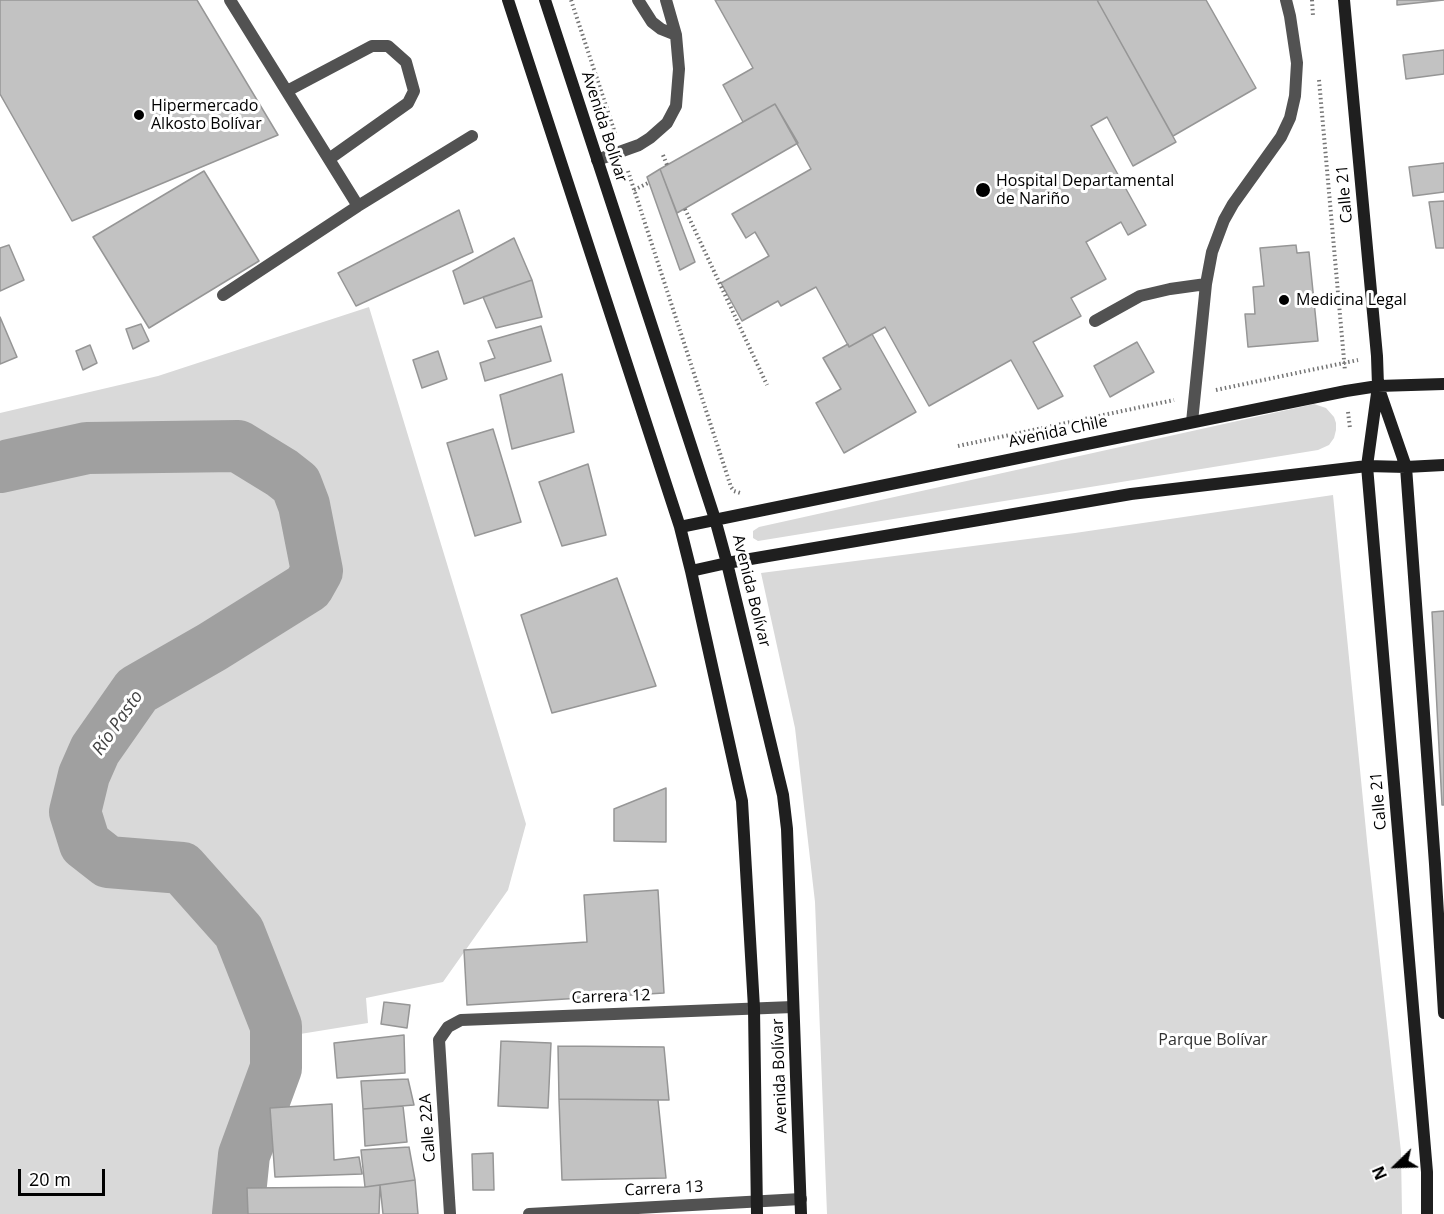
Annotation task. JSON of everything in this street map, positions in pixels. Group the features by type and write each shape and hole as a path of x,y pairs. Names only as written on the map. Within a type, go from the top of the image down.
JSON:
{"main road":[{"name":"Avenida Bolívar","path":"508,0 680,527 742,801 754,1008 757,1214"},
{"name":"Avenida Bolívar","path":"545,0 715,519 783,795 787,829 801,1214"},
{"name":"Calle 21","path":"1344,0 1377,356 1378,386 1367,466 1428,1172 1427,1214"},
{"name":"Avenida Chile","path":"680,527 1346,391 1378,386 1444,384"},
{"name":"Calle 21","path":"1378,386 1406,467 1439,864 1444,1012"},
{"path":"691,571 727,562 1131,494 1367,466 1444,465"}],"street":[{"path":"230,0 358,206"},
{"path":"638,0 652,22 661,29 676,35"},
{"path":"597,160 639,145 651,138 672,115 679,69 676,35 666,0"},
{"path":"1192,422 1206,284 1212,252 1224,220 1233,204 1281,137 1290,118 1295,96 1297,63 1286,0"},
{"path":"286,91 372,46 388,46 406,62 414,91 408,103 329,159"},
{"path":"223,295 358,206 472,136"},
{"path":"1095,321 1140,296 1206,284"},
{"name":"Carrera 12","path":"438,1040 448,1027 462,1020 794,1007"},
{"name":"Calle 22A","path":"438,1040 450,1214"},
{"name":"Carrera 13","path":"529,1214 801,1199"}],"path":[{"path":"571,0 731,487 737,493 742,493"},
{"path":"1312,0 1314,23"},
{"path":"1318,70 1354,468"},
{"path":"634,190 648,183"},
{"path":"685,209 767,385"},
{"path":"951,448 1377,356"}],"green space":[{"path":"369,307 526,824 508,890 443,982 366,998 368,1023 294,1035 266,974 232,912 184,858 119,858 89,838 85,803 109,737 155,687 302,601 323,572 300,478 255,446 207,433 57,443 0,440 0,413 158,376"},
{"path":"1314,404 1326,408 1336,423 1334,438 1329,445 1318,450 758,541 753,538 753,531 759,527"},
{"path":"86,457 242,461 290,495 311,578 211,643 132,686 71,769 56,825 96,868 176,873 236,937 269,1027 269,1064 232,1152 227,1214 0,1214 0,479"},
{"name":"Parque Bolívar","path":"1333,495 1368,851 1401,1152 1402,1214 827,1214 815,902 795,728 761,573 1075,533"}],"building":[{"name":"Hipermercado Alkosto Bolívar","path":"0,0 197,0 278,135 72,221 0,94"},
{"path":"715,0 1097,0 1176,142 1133,166 1107,117 1091,126 1146,225 1128,235 1121,222 1086,242 1106,279 1071,298 1081,316 1033,342 1063,396 1038,409 1011,360 929,406 885,327 849,347 816,287 781,306 778,301 742,321 721,283 769,256 755,232 746,238 732,214 811,169 775,104 743,122 723,85 753,68"},
{"path":"1097,0 1206,0 1256,88 1173,136"},
{"path":"1397,0 1444,0 1397,5"},
{"path":"1444,50 1444,74 1406,79 1403,55"},
{"path":"775,104 798,143 677,213 660,169"},
{"path":"1444,163 1444,192 1413,196 1409,167"},
{"path":"660,169 695,262 680,270 647,177"},
{"path":"204,171 259,261 149,328 93,237"},
{"path":"1444,201 1444,248 1436,248 1429,202"},
{"path":"459,210 473,252 356,306 338,273"},
{"path":"514,238 532,280 464,304 453,271"},
{"path":"9,245 24,280 0,291 0,248"},
{"name":"Medicina Legal","path":"1296,245 1297,253 1309,252 1318,341 1248,347 1245,314 1255,314 1253,287 1264,286 1260,248"},
{"path":"532,280 542,317 496,328 483,297"},
{"path":"0,317 17,357 0,364"},
{"path":"141,324 149,341 133,349 126,329"},
{"path":"541,326 551,361 485,381 480,363 495,358 488,341"},
{"path":"872,334 916,412 844,453 816,403 841,389 823,358"},
{"path":"1137,342 1154,372 1110,397 1094,366"},
{"path":"90,345 97,363 83,370 76,351"},
{"path":"438,351 447,379 422,388 413,360"},
{"path":"562,374 574,432 512,449 500,395"},
{"path":"493,429 521,522 475,536 447,443"},
{"path":"588,464 606,535 562,546 539,482"},
{"path":"617,578 656,686 552,713 521,615"},
{"path":"1444,611 1444,805 1442,805 1432,612"},
{"path":"666,788 666,842 614,841 614,809"},
{"path":"658,890 664,993 467,1005 464,950 587,942 584,895"},
{"path":"384,1002 410,1005 407,1028 381,1024"},
{"path":"404,1035 405,1073 337,1078 334,1043"},
{"path":"501,1041 551,1043 548,1108 498,1106"},
{"path":"558,1046 664,1047 669,1100 559,1099"},
{"path":"408,1079 414,1105 363,1109 361,1081"},
{"path":"559,1099 658,1100 666,1178 562,1180"},
{"path":"332,1104 334,1160 359,1157 362,1174 275,1177 270,1108"},
{"path":"403,1106 407,1142 365,1146 363,1109"},
{"path":"409,1147 415,1180 365,1187 361,1150"},
{"path":"493,1153 494,1190 473,1190 472,1154"},
{"path":"415,1180 418,1214 383,1214 380,1185"},
{"path":"380,1185 379,1214 248,1214 247,1188"}],"waterway":[{"name":"Río Pasto","path":"0,467 87,448 238,446 296,484 304,505 317,571 308,587 212,647 137,690 95,750 84,775 75,812 85,844 108,862 182,868 239,932 276,1026 276,1068 244,1155 238,1214"}],"place":[{"name":"Hipermercado Alkosto Bolívar","path":"139,115"},
{"name":"Hospital Departamental de Nariño","path":"983,190"},
{"name":"Medicina Legal","path":"1284,300"}]}
